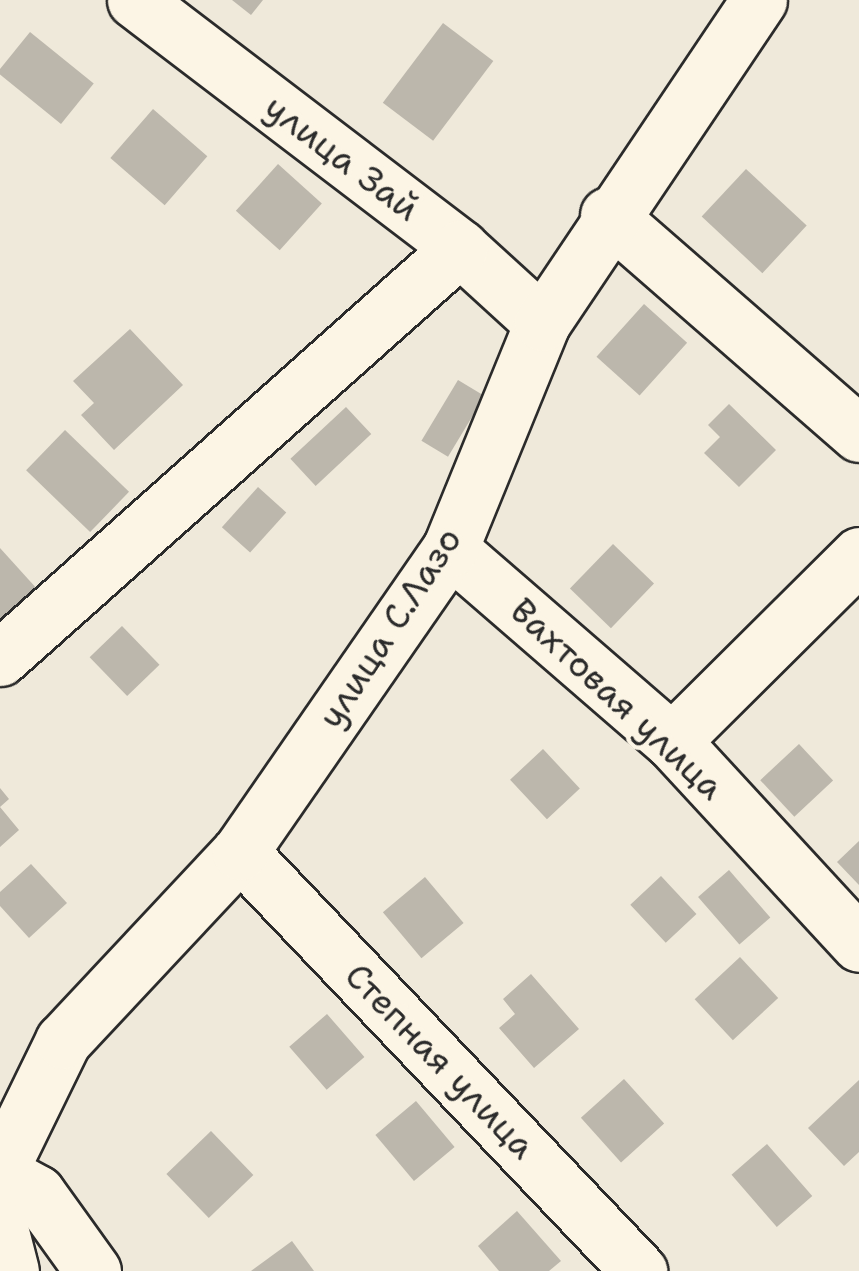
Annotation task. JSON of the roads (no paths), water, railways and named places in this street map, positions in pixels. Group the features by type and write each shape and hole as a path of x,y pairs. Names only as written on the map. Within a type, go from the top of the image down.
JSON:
{"street":[{"name":"улица Зай","path":"135,0 460,248 542,323"},
{"name":"улица С.Лазо","path":"0,1172 63,1041 240,852 450,548 542,323 608,215 759,0"},
{"path":"608,215 859,434"},
{"path":"0,658 460,248"},
{"name":"Вахтовая улица","path":"450,548 672,740 859,944"},
{"path":"672,740 859,555"},
{"name":"Степная улица","path":"240,852 639,1271"},
{"path":"0,1172 37,1193 93,1271"},
{"path":"0,1228 11,1271"}]}
